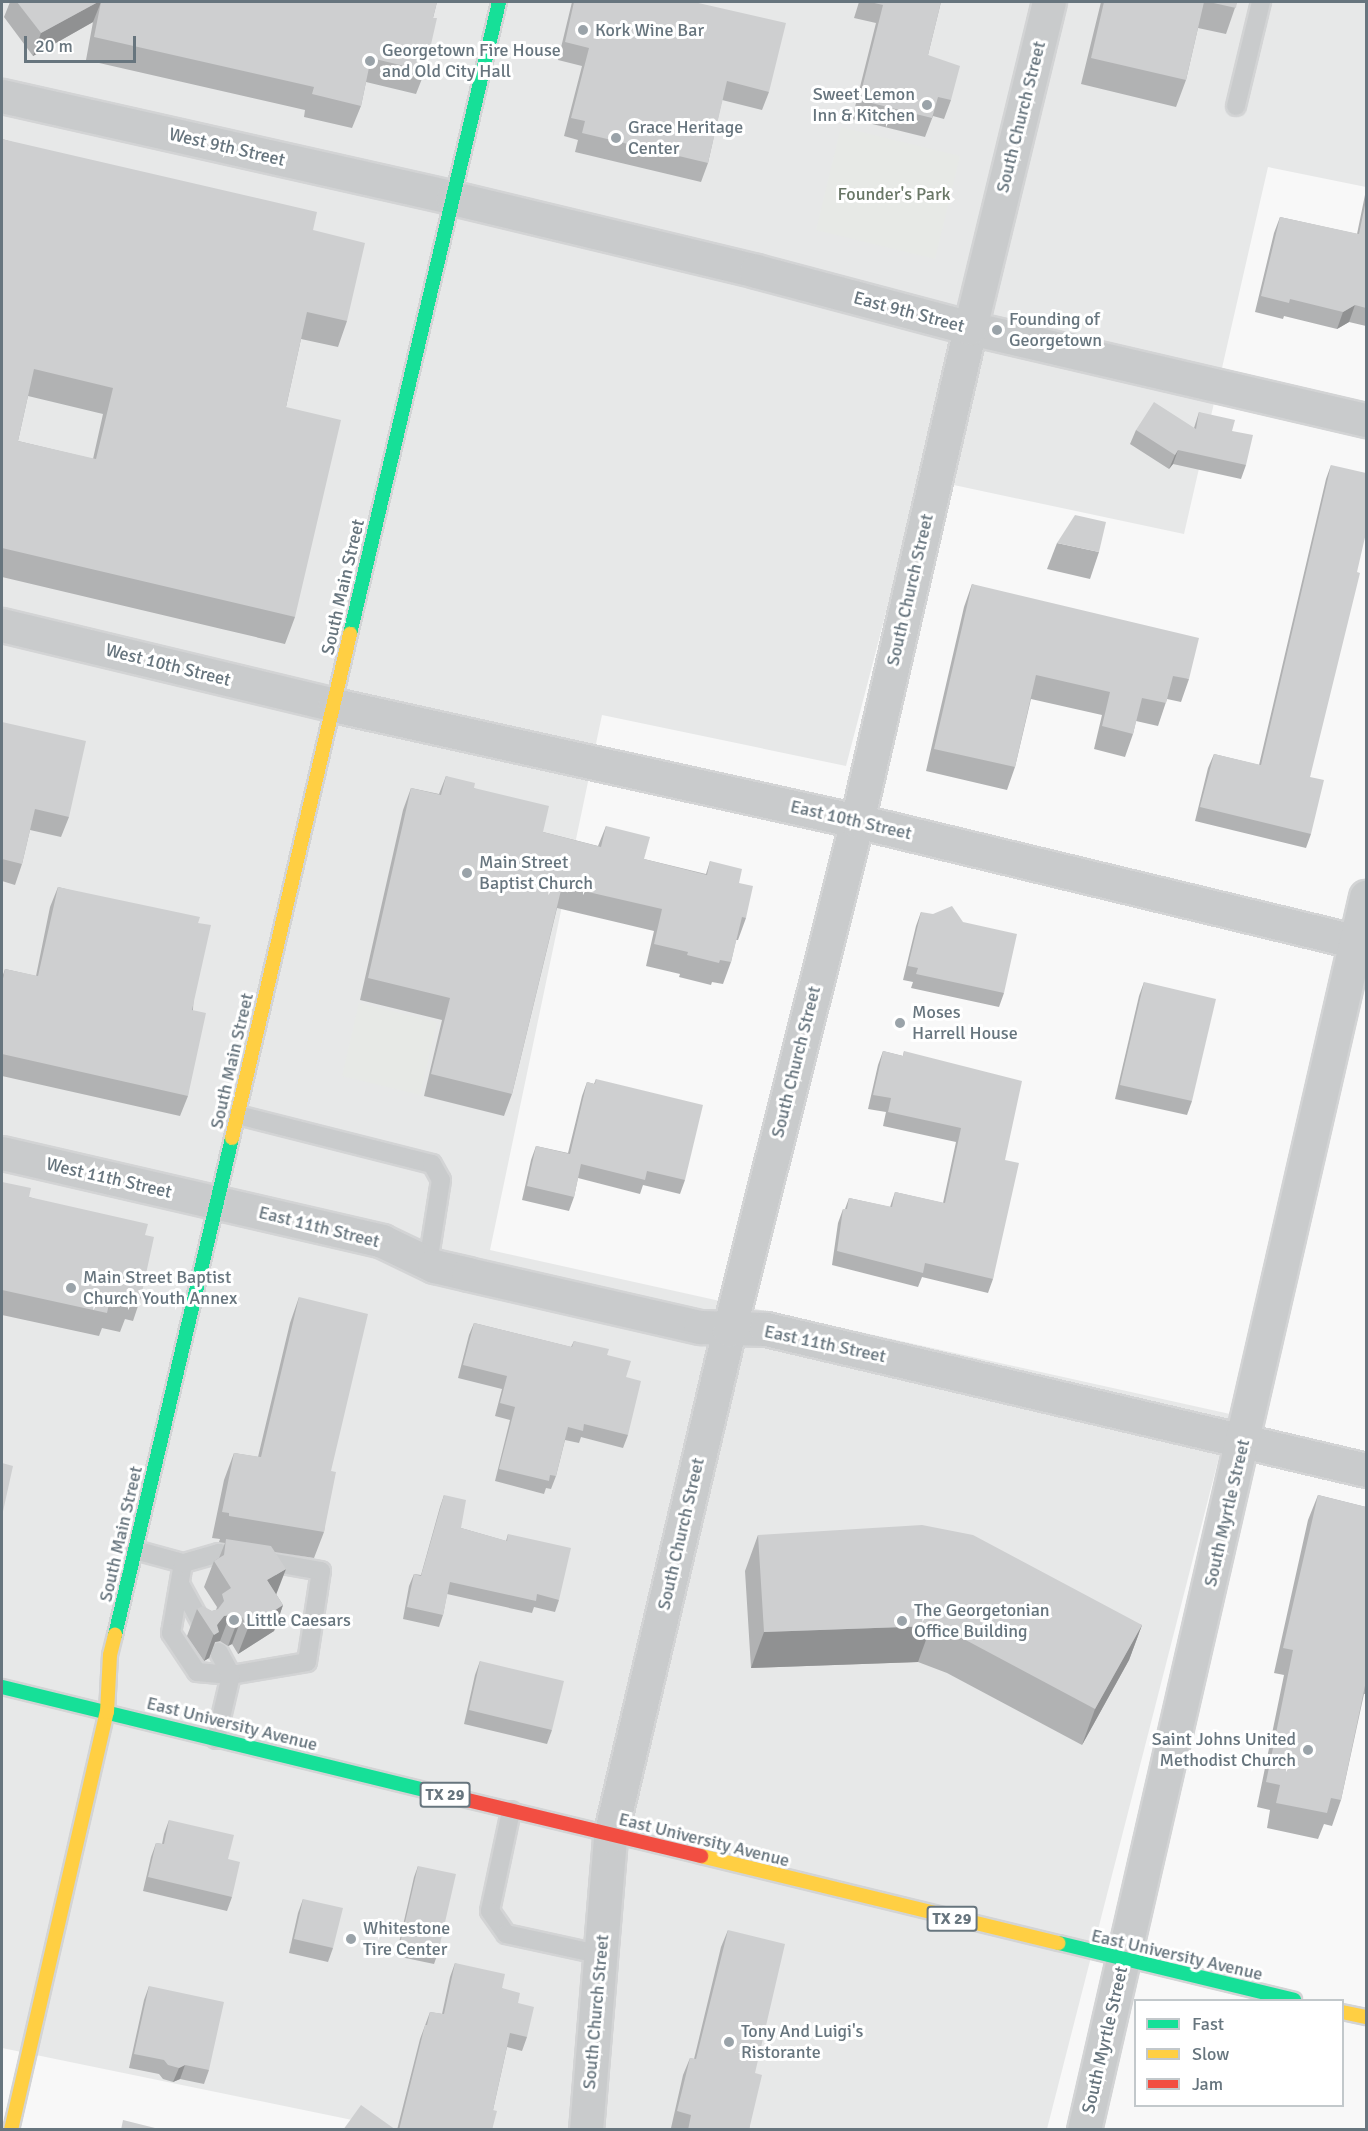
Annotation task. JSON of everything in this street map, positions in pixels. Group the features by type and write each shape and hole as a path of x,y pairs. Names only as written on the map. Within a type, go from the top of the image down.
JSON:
{"street":[{"name":"South Main Street","path":"11,2130 107,1712 110,1655 499,2"},
{"name":"South Church Street","path":"586,2130 610,1836 729,1330 857,821 970,328 1049,2"},
{"name":"West 9th Street","path":"2,96 453,198"},
{"name":"East 9th Street","path":"453,198 756,271 970,328 1366,420"},
{"name":"West 10th Street","path":"2,625 334,705"},
{"name":"East 10th Street","path":"334,705 857,821 1361,942"},
{"name":"South Myrtle Street","path":"1084,2130 1361,942 1366,897"},
{"name":"West 11th Street","path":"2,1152 217,1202"},
{"name":"East 11th Street","path":"217,1202 382,1241 428,1263 699,1327 729,1330 766,1329 1366,1470"},
{"name":"TX 29","path":"2,1687 107,1712"},
{"name":"East University Avenue","path":"107,1712 1285,1999"},
{"path":"1344,2012 1366,2017"}],"lane":[{"path":"1236,106 1261,2"},
{"path":"238,1115 432,1164 441,1180 428,1263"},
{"path":"135,1550 183,1563 219,1553 321,1571 307,1662 231,1675 196,1672 171,1633 183,1563"},
{"path":"180,1584 203,1626"},
{"path":"216,1739 231,1675 219,1652"},
{"path":"511,1811 490,1911 506,1934 602,1955"}],"shaded area":[{"path":"2,2 1366,2 1366,187 1268,167 1184,534 921,478 846,766 602,715 490,1250 1230,1414 1047,2129 396,2129 2,2048"}],"green space":[{"name":"Founder's Park","path":"841,127 960,156 935,259 816,230"},
{"path":"359,1003 437,1022 420,1095 342,1076"}],"building":[{"path":"17,2 98,2 41,33"},
{"path":"101,2 437,2 433,18 437,18 425,71 371,58 361,106 312,94 314,87 94,37"},
{"path":"574,2 694,2 786,23 769,92 727,81 708,163 582,133 585,121 571,118 589,48 565,42"},
{"path":"870,2 941,2 928,55 960,66 951,100 938,97 932,118 859,100 883,5"},
{"path":"1104,2 1204,2 1186,80 1091,58"},
{"path":"1209,2 1237,2 1236,8"},
{"path":"2,139 317,212 313,230 365,243 347,321 307,312 286,407 341,420 295,617 2,548","holes":["34,369 113,388 96,459 18,441"]},
{"path":"1366,200 1366,308 1355,305 1343,312 1290,299 1289,303 1261,296 1280,217 1359,234"},
{"path":"1154,402 1196,429 1199,412 1235,420 1232,431 1253,435 1246,465 1178,450 1175,455 1136,430"},
{"path":"1331,465 1366,473 1366,533 1357,572 1360,573 1310,777 1324,780 1311,834 1200,807 1214,754 1261,765"},
{"path":"1075,515 1106,522 1099,552 1057,543"},
{"path":"972,584 1199,638 1189,679 1173,676 1166,703 1142,698 1133,734 1102,726 1110,692 1036,675 1015,767 934,749"},
{"path":"2,722 86,741 69,817 35,809 22,864 2,859"},
{"path":"446,776 475,783 474,788 549,806 543,832 601,847 606,826 650,837 644,859 707,875 710,861 742,869 739,883 753,886 746,918 742,917 731,962 720,960 719,963 687,955 688,952 654,944 662,909 562,886 512,1094 431,1074 450,998 368,978 411,788 441,795"},
{"path":"58,887 200,917 198,923 211,925 192,1010 206,1013 188,1096 2,1054 2,983 5,969 38,976"},
{"path":"952,906 963,922 1017,934 1004,993 916,974 918,968 908,966 921,912 933,914"},
{"path":"1144,982 1216,999 1192,1101 1120,1085"},
{"path":"883,1051 903,1056 904,1051 1022,1081 1005,1160 1019,1163 993,1279 925,1263 923,1273 837,1251 843,1209 847,1209 849,1198 892,1207 895,1192 945,1203 961,1128 888,1112 891,1098 873,1095"},
{"path":"596,1079 703,1105 685,1180 647,1171 645,1180 581,1164 574,1197 527,1186 536,1146 570,1154 587,1082 595,1084"},
{"name":"Main Street Baptist Church Youth Annex","path":"2,1182 31,1188 29,1197 148,1224 145,1235 154,1237 141,1297 132,1295 129,1308 109,1304 107,1313 2,1290"},
{"path":"299,1297 368,1314 331,1471 336,1472 324,1532 229,1516 229,1513 222,1512 234,1453 261,1457"},
{"path":"474,1323 572,1347 574,1341 609,1349 607,1355 631,1361 626,1377 641,1381 628,1435 584,1424 583,1431 568,1427 556,1476 550,1475 549,1481 499,1469 515,1407 500,1403 507,1376 463,1365"},
{"path":"2,1463 13,1466 2,1516"},
{"path":"444,1495 466,1500 461,1528 507,1541 508,1534 571,1548 559,1600 537,1594 536,1601 450,1582 443,1615 407,1607 414,1574 421,1576"},
{"path":"1318,1495 1366,1507 1366,1681 1341,1800 1331,1798 1327,1813 1276,1803 1280,1785 1266,1782 1293,1650 1283,1648"},
{"name":"The Georgetonian Office Building","path":"922,1525 973,1535 1142,1625 1095,1709 960,1637 931,1626 764,1632 758,1535"},
{"path":"226,1539 271,1546 286,1569 267,1580 283,1605 248,1628 242,1617 238,1620 230,1615 224,1616 217,1625 219,1632 214,1635 197,1609 203,1606 212,1611 218,1609 224,1601 222,1594 231,1588 214,1561 224,1555"},
{"path":"480,1661 564,1681 552,1730 469,1710"},
{"path":"169,1820 234,1835 228,1859 240,1862 232,1897 148,1877 156,1843 164,1844"},
{"path":"418,1866 456,1874 438,1953 400,1944"},
{"path":"303,1899 343,1908 333,1948 294,1939"},
{"name":"Tony And Luigi's Ristorante","path":"728,1930 785,1944 755,2073 762,2075 749,2130 688,2130 691,2115 677,2111 690,2058 696,2059"},
{"path":"455,1963 505,1974 502,1988 520,1993 518,2003 534,2007 527,2037 510,2033 493,2110 497,2111 492,2130 399,2130 425,2025 427,2025 430,2012 444,2014"},
{"path":"149,1986 224,2002 209,2070 185,2065 179,2068 168,2065 164,2060 134,2054"},
{"path":"361,2105 396,2130 343,2130"},
{"path":"123,2120 163,2130 121,2130"}],"traffic: fast":[{"path":"350,634 499,2"},
{"path":"115,1635 232,1138"},
{"path":"2,1687 430,1791"},
{"path":"1059,1943 1290,1999"}],"traffic: slow":[{"path":"232,1138 350,634"},
{"path":"11,2130 107,1712 110,1655 115,1635"},
{"path":"701,1856 1059,1943"},
{"path":"1344,2012 1366,2017"}],"traffic: jam":[{"path":"430,1791 701,1856"}],"place":[{"name":"Kork Wine Bar","path":"583,30"},
{"name":"Georgetown Fire House and Old City Hall","path":"370,61"},
{"name":"Sweet Lemon Inn & Kitchen","path":"927,105"},
{"name":"Grace Heritage Center","path":"616,138"},
{"name":"Founding of Georgetown","path":"997,330"},
{"name":"Main Street Baptist Church","path":"467,873"},
{"name":"Moses Harrell House","path":"900,1023"},
{"name":"Main Street Baptist Church Youth Annex","path":"71,1288"},
{"name":"Little Caesars","path":"234,1620"},
{"name":"The Georgetonian Office Building","path":"902,1621"},
{"name":"Saint Johns United Methodist Church","path":"1308,1750"},
{"name":"Whitestone Tire Center","path":"351,1939"},
{"name":"Tony And Luigi's Ristorante","path":"729,2042"}]}
